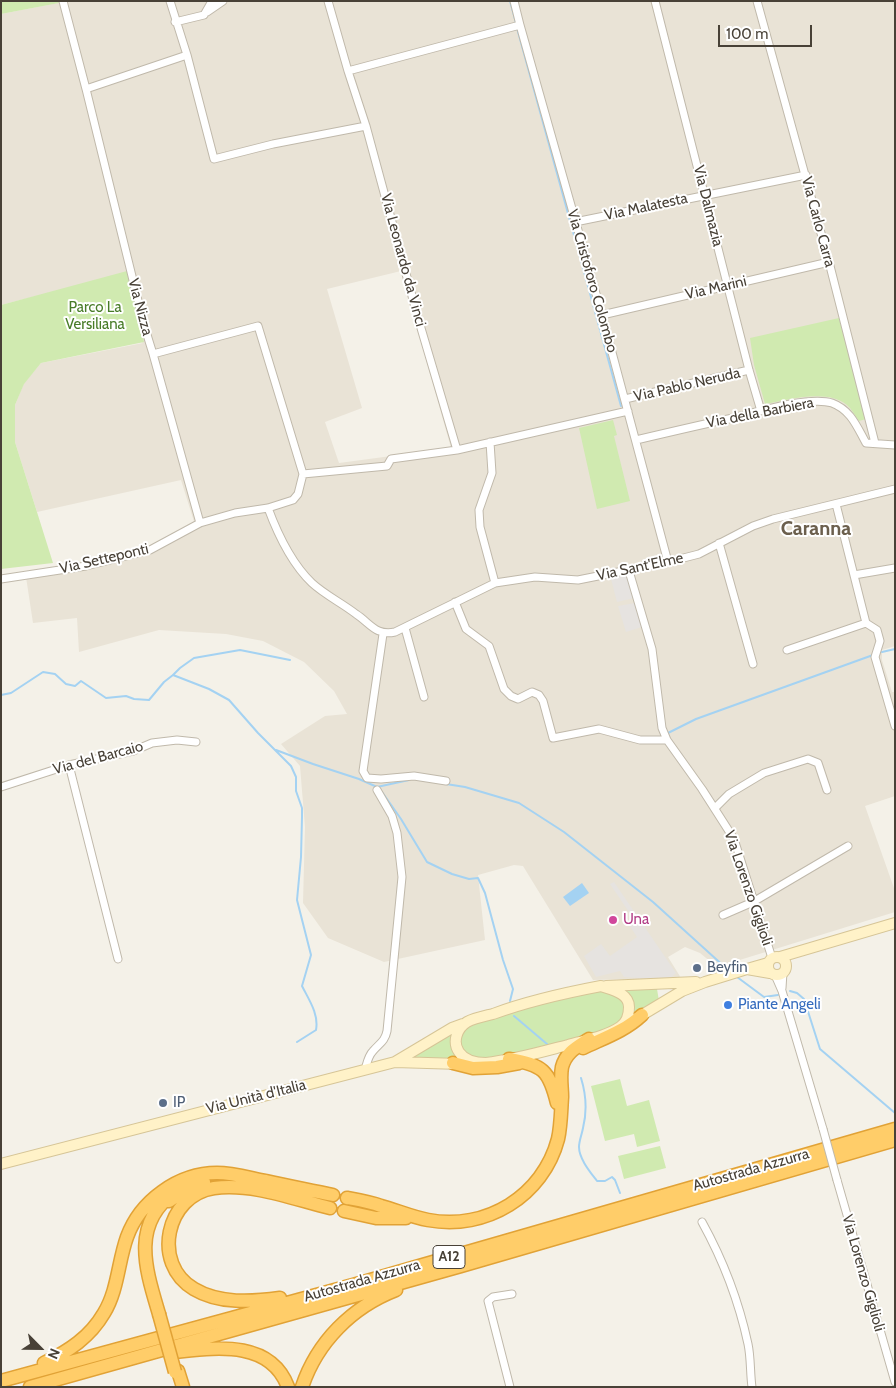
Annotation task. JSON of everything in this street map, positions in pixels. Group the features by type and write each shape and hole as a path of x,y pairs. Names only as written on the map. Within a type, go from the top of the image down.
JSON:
{"highway":[{"path":"560,1114 566,1096 565,1074 572,1056 583,1048 627,1027 642,1015"},
{"path":"346,1204 376,1218 419,1218 449,1222 471,1221 492,1214 512,1204 535,1184 548,1166 558,1136 562,1099 560,1073 564,1059 570,1051 589,1039"},
{"path":"509,1059 525,1062 540,1068 548,1077 560,1114"},
{"path":"453,1064 480,1068 525,1062"},
{"name":"Autostrada Azzurra","path":"6,1379 354,1285 895,1129"},
{"name":"Autostrada Azzurra","path":"30,1387 461,1266 895,1140"},
{"path":"6,1379 45,1363 67,1351 94,1328 108,1305 131,1227 154,1198 171,1186 195,1176 219,1173 330,1208"},
{"path":"182,1387 148,1276 145,1254 147,1228 154,1213 164,1200 196,1181 216,1176 333,1195"},
{"path":"244,1182 205,1190 184,1203 174,1216 169,1232 169,1250 175,1268 186,1284 203,1294 238,1301 272,1299 354,1285"},
{"path":"302,1387 308,1370 322,1345 344,1322 369,1303 385,1295 461,1266"},
{"path":"134,1357 212,1348 240,1350 259,1355 273,1364 288,1387"}],"main road":[{"path":"704,982 747,969 776,966 809,949 895,923"},
{"name":"Via Unità d'Italia","path":"394,1062 486,1063 589,1039 621,1027 682,992 704,982"},
{"name":"Via Unità d'Italia","path":"1,1164 394,1062 452,1028 536,1000 601,986 704,982"},
{"path":"601,986 622,994 629,1003 628,1015 621,1027"},
{"path":"466,1023 457,1034 456,1046 461,1056 475,1063"}],"street":[{"name":"Via Nizza","path":"63,1 144,325 200,523"},
{"path":"170,1 187,56 214,159 273,144 366,126"},
{"path":"204,15 212,1"},
{"path":"176,22 204,15 223,1"},
{"name":"Via Leonardo da Vinci","path":"328,1 366,126 418,318 457,450"},
{"name":"Via Cristoforo Colombo","path":"514,1 518,26 602,315 668,562"},
{"name":"Via Dalmazia","path":"655,1 761,411"},
{"name":"Via Carlo Carra","path":"757,1 830,262 876,444"},
{"path":"348,71 518,26"},
{"path":"86,89 187,56"},
{"name":"Via Malatesta","path":"575,222 705,194 806,175"},
{"name":"Via Marini","path":"602,315 830,262"},
{"path":"153,354 258,326 303,474 298,494 293,500 268,508 200,523"},
{"name":"Via Pablo Neruda","path":"625,400 749,370"},
{"name":"Via della Barbiera","path":"636,440 761,411 823,401 833,404 850,415 866,443 876,444"},
{"path":"303,474 387,466 391,459 457,450 628,411"},
{"path":"490,442 492,473 479,510 480,527 495,583"},
{"path":"876,444 895,445"},
{"name":"Via Sant'Elme","path":"385,634 404,628 495,583 535,577 578,580 668,562 699,554 774,518 895,489"},
{"path":"836,504 866,623 877,630 880,641 875,658 895,726"},
{"path":"268,508 282,542 295,562 312,582 385,634 363,772 367,778 381,779 414,776 446,781"},
{"name":"Via Setteponti","path":"1,579 86,566 150,550 200,523"},
{"path":"719,543 753,664"},
{"path":"854,575 895,568"},
{"name":"Via Lorenzo Giglioli","path":"629,571 652,650 662,728 666,740 715,808 734,839 753,902 776,966 895,1382"},
{"path":"455,602 466,629 489,646 504,689 511,696 518,699 532,692 539,695 553,738 599,729 640,740 666,740"},
{"path":"787,650 866,623"},
{"path":"404,628 424,698"},
{"name":"Via del Barcaio","path":"1,787 69,765 133,751 166,740 196,742"},
{"path":"715,808 729,794 764,772 808,759 818,762 827,790"},
{"path":"69,765 118,959"},
{"path":"365,1070 372,1051 382,1044 387,1031 402,877 397,833 392,816 377,790"},
{"path":"723,915 753,902 848,846"},
{"path":"702,1222 716,1248 735,1296 749,1346 752,1387"},
{"path":"510,1387 488,1301 493,1297 512,1294"}],"shaded area":[{"path":"58,1 895,1 895,646 882,650 882,660 892,692 895,692 895,796 865,806 895,891 895,912 717,967 700,953 685,947 668,957 681,978 593,980 523,866 514,865 478,875 485,940 384,962 328,938 303,903 305,827 300,766 281,744 325,716 347,714 334,691 304,662 263,641 226,634 159,630 79,652 77,618 33,623 26,577 151,552 196,528 181,480 37,512 15,442 15,405 24,383 41,363 143,343 52,292 1,305 1,14 58,3","holes":["401,271 451,448 339,463 325,422 362,408 327,289"]},
{"path":"626,575 634,598 617,602 611,579"},
{"path":"635,603 642,627 626,632 618,606"},
{"path":"614,882 676,973 668,980 624,977 620,971 596,977 584,956 601,944 610,956 637,937 627,922 633,918 610,884"}],"green space":[{"path":"1,1 58,1 59,3 1,14"},
{"name":"Parco La Versiliana","path":"127,271 144,342 41,363 24,384 15,405 15,442 53,563 1,569 1,305"},
{"path":"839,318 866,419 859,421 850,408 842,402 821,396 765,404 754,365 750,338"},
{"path":"613,420 617,435 614,436 630,501 597,509 579,428"},
{"path":"616,989 657,989 659,1001 626,1023 630,1015"},
{"path":"599,991 618,995 626,1008 619,1024 562,1044 486,1059 468,1056 459,1047 462,1032 476,1023 493,1016 546,1001"},
{"path":"454,1031 461,1061 410,1058"},
{"path":"620,1079 627,1106 649,1100 660,1141 637,1147 634,1134 605,1141 591,1086"},
{"path":"660,1146 666,1168 624,1179 618,1156"}],"water":[{"path":"582,883 589,893 570,906 563,897"}],"waterway":[{"path":"510,1 516,23"},
{"path":"517,28 621,406"},
{"path":"882,652 895,649"},
{"path":"173,675 194,658 240,650 290,660"},
{"path":"668,733 696,719 873,655"},
{"path":"1,695 11,693 43,672 55,674 66,684 75,686 81,681 106,698 126,696 134,699 149,700 164,682 173,675 209,689 229,700 291,766 296,777 296,791 302,808 301,857 297,900 311,955 302,986 313,1007 317,1024 316,1030 297,1042"},
{"path":"276,750 377,787"},
{"path":"377,787 409,780"},
{"path":"446,784 465,787 519,803 564,832 653,902 727,969"},
{"path":"382,792 427,862 452,874 469,879 478,878 485,893 513,989 510,1001"},
{"path":"737,977 764,997 778,995"},
{"path":"790,991 797,993 804,999 820,1049 895,1113"},
{"path":"514,1016 547,1044"},
{"path":"581,1078 585,1097 584,1122 579,1145 581,1156 597,1181 605,1181 612,1177 620,1193"}],"place":[{"name":"Una","path":"613,920"},
{"name":"Beyfin","path":"697,968"},
{"name":"Piante Angeli","path":"728,1005"},
{"name":"IP","path":"163,1103"}],"district":[{"name":"Caranna","path":"816,529"}]}
